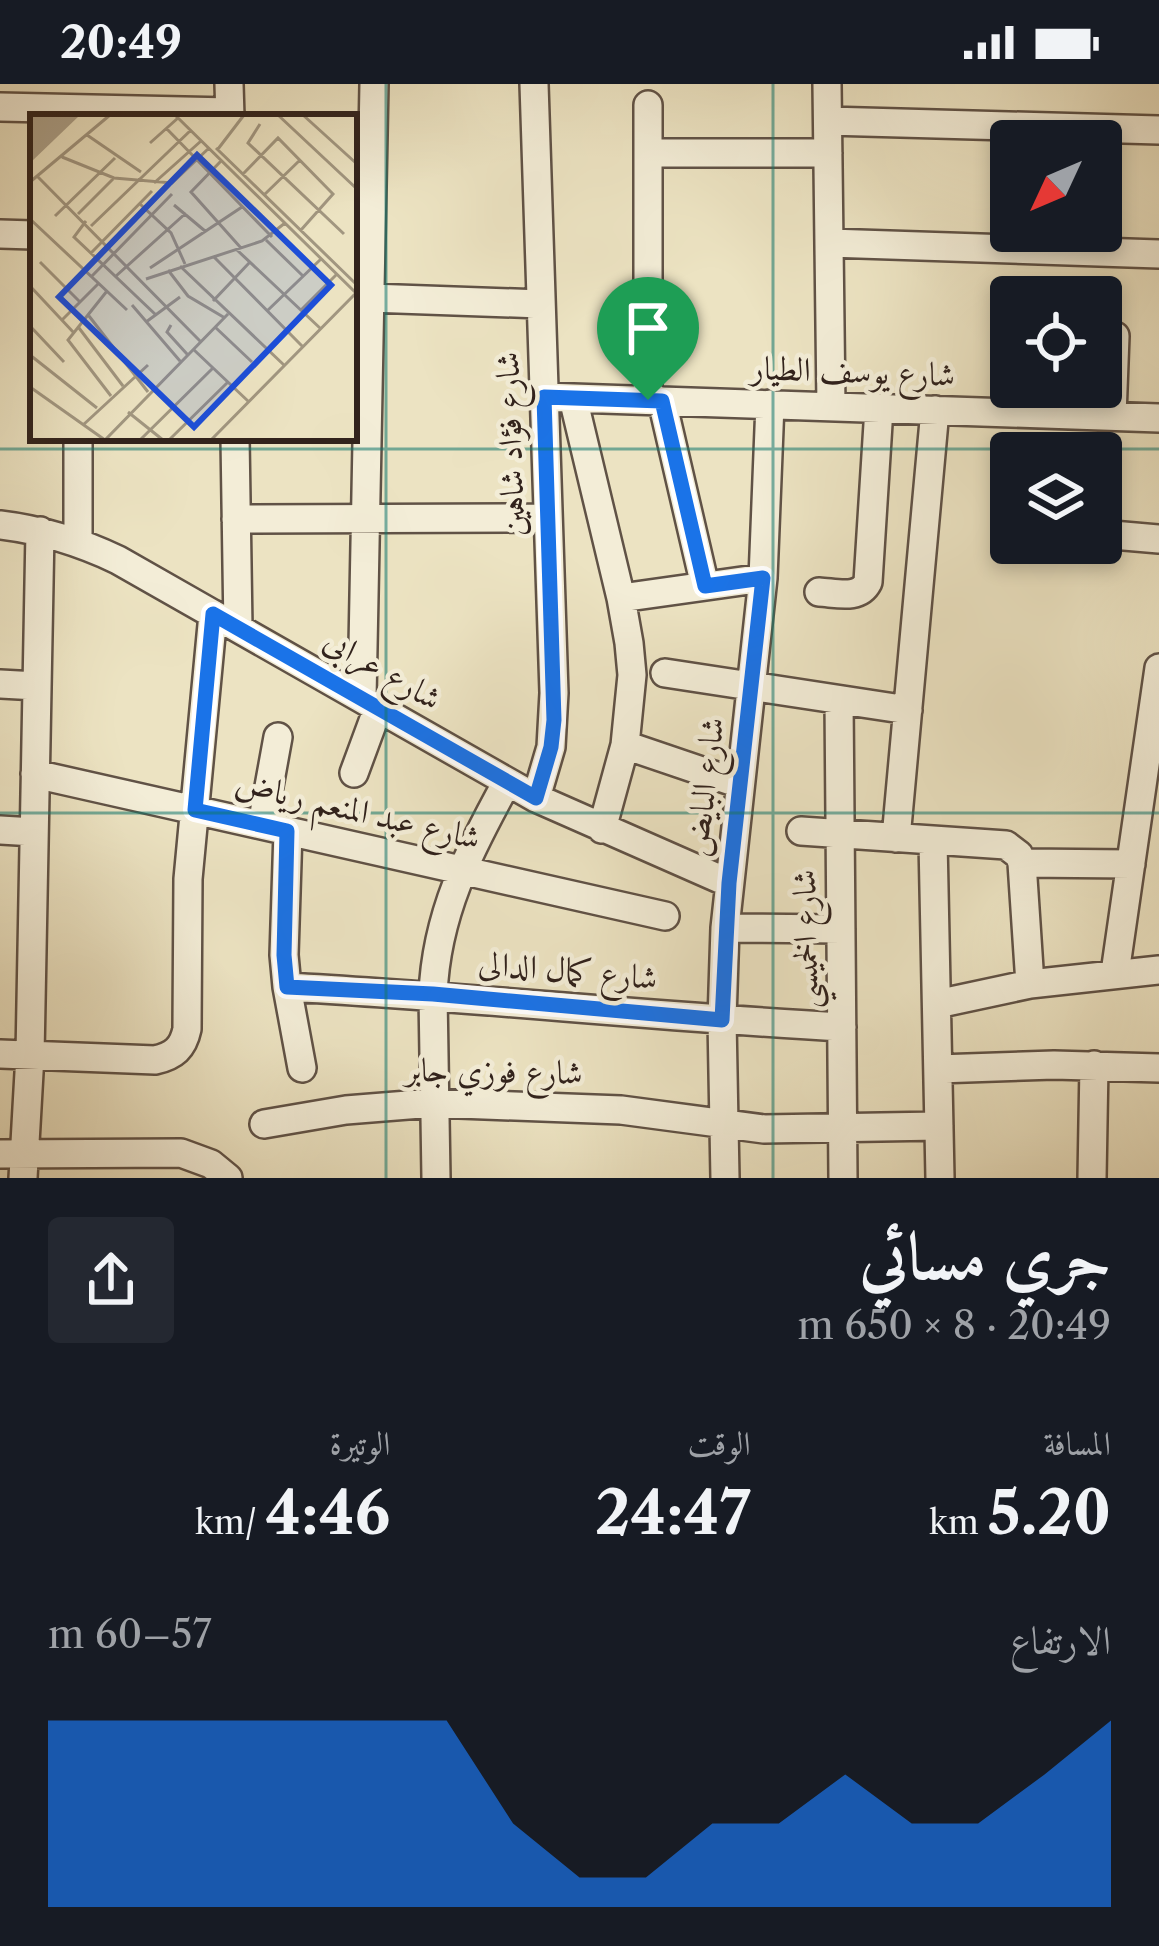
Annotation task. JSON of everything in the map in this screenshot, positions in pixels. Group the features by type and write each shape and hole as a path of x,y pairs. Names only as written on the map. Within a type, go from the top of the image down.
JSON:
{"street":[{"path":"353,773 370,703 365,519 370,298 362,247 374,84"},
{"name":"شارع فؤاد شاهين","path":"533,84 554,720 536,798"},
{"path":"827,84 831,406"},
{"path":"0,107 230,104"},
{"path":"648,105 655,400 705,586"},
{"path":"828,121 1159,130"},
{"path":"648,153 828,153"},
{"path":"0,234 30,235"},
{"path":"829,243 1159,254"},
{"path":"370,298 541,304"},
{"name":"شارع يوسف الطيار","path":"544,397 1159,418"},
{"path":"573,398 622,598 632,675 626,745 602,829"},
{"name":"شارع البايض","path":"724,1178 725,928 763,578 770,404"},
{"path":"819,592 858,593 868,582 879,408"},
{"path":"1112,408 1112,416"},
{"path":"896,838 935,410"},
{"path":"77,542 78,441"},
{"path":"0,1054 155,1060 178,1051 185,1040 195,810 236,520 235,441"},
{"path":"236,520 548,518"},
{"name":"شارع عرابى","path":"0,525 40,531 118,560 536,798 729,883"},
{"path":"40,531 30,1055 16,1162 170,1152 202,1159 228,1178"},
{"path":"1122,536 1159,539"},
{"path":"622,598 763,578"},
{"path":"1115,973 1159,668"},
{"path":"665,673 908,710"},
{"path":"0,684 37,686"},
{"name":"شارع الخميسي","path":"838,700 843,1178"},
{"path":"278,737 275,828 287,987 302,1067"},
{"path":"626,745 740,784"},
{"name":"شارع عبد المنعم رياض","path":"35,774 665,916"},
{"path":"436,1178 433,994 440,930 463,870 507,782"},
{"path":"0,830 34,832"},
{"path":"801,831 1006,845 1022,863 1030,984"},
{"path":"933,841 940,1178"},
{"path":"1022,863 1131,864"},
{"path":"725,928 841,929"},
{"path":"937,1004 1030,984 1159,970"},
{"name":"شارع كمال الدالى","path":"287,987 842,1027"},
{"path":"1092,1178 1094,1066"},
{"path":"938,1069 1159,1069"},
{"name":"شارع فوزي جابر","path":"264,1124 346,1110 433,1103 608,1109 764,1129 939,1126"}],"route":[{"path":"544,397 648,400 662,401 705,586 763,578 729,883 722,1020 433,994 287,987 287,831 195,810 213,614 536,798 554,720 544,397"}]}
